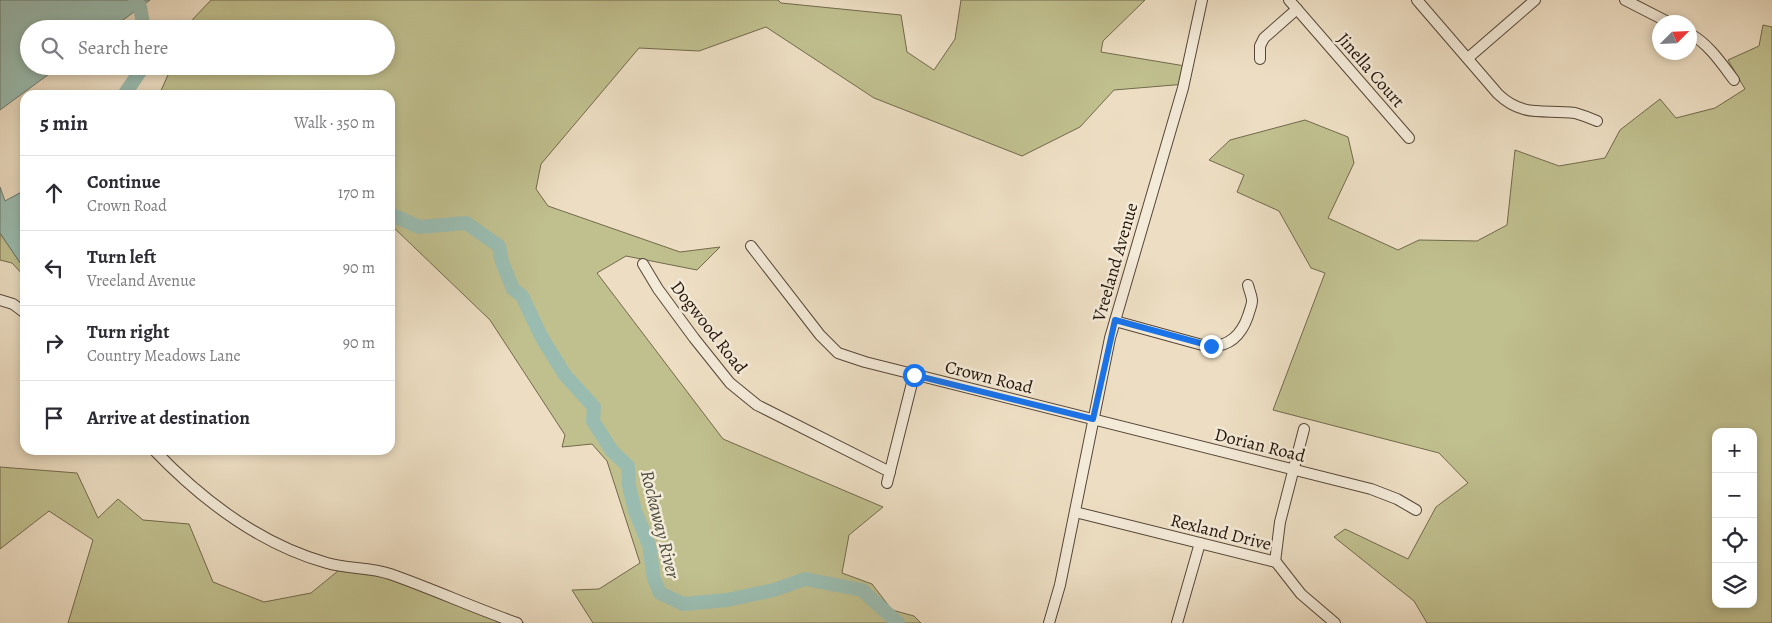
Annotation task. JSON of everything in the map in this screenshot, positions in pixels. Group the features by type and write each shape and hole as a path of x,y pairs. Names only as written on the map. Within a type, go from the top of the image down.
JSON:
{"street":[{"name":"Vreeland Avenue","path":"1049,623 1060,585 1115,320 1183,88 1202,0"},
{"name":"Jinella Court","path":"1289,0 1409,138"},
{"path":"1418,0 1498,94 1509,104 1533,112 1576,114 1597,121"},
{"path":"1468,58 1535,0"},
{"path":"1625,0 1654,15"},
{"path":"1260,59 1260,46 1264,38 1297,9"},
{"path":"1697,39 1706,46 1734,80"},
{"name":"Crown Road","path":"750,246 820,336 838,353 914,375 1093,419"},
{"name":"Dogwood Road","path":"643,264 658,289 730,383 757,405 890,472"},
{"path":"1115,320 1206,346 1222,345 1235,338 1244,326 1252,301 1248,285"},
{"path":"0,300 13,304 20,309"},
{"path":"887,483 914,375"},
{"name":"Dorian Road","path":"1093,419 1371,489 1397,499 1416,510"},
{"path":"1275,562 1280,522 1304,429"},
{"path":"159,455 207,500 248,527 285,547 328,564 388,573 517,623"},
{"name":"Rexland Drive","path":"1075,512 1275,562 1302,594 1335,623"},
{"path":"1177,623 1200,543"}],"shaded area":[{"path":"211,0 778,0 781,3 901,15 907,52 934,70 955,39 961,0 1145,0 1103,41 1101,52 1191,67 1186,84 1114,90 1080,127 1022,156 874,98 766,27 699,51 639,48 541,164 536,189 548,206 680,252 720,247 697,270 626,256 597,273 723,439 883,507 849,535 842,573 872,584 892,610 914,616 921,623 593,623 572,590 599,589 640,563 607,461 592,444 562,447 565,435 490,320 395,229 395,90 161,90 168,75 395,75 395,20 193,19"},
{"path":"1763,25 1772,27 1772,623 1427,623 1414,601 1334,537 1345,529 1408,559 1436,507 1468,483 1439,453 1273,410 1325,273 1311,268 1279,211 1237,192 1244,175 1209,160 1230,140 1305,120 1348,137 1354,163 1328,218 1398,250 1419,240 1477,241 1507,225 1515,150 1559,166 1605,158 1620,130 1660,99 1676,118 1715,108 1745,89 1728,60 1759,46"},
{"path":"0,233 20,263 20,272 12,263 0,260"},
{"path":"0,467 77,473 98,518 118,499 143,520 189,524 213,582 264,602 311,593 344,566 375,570 524,623 68,623 93,540 49,511 0,549"}],"water":[{"path":"0,0 150,0 123,20 20,20 20,75 48,75 27,90 20,90 20,95 0,110"},
{"path":"0,187 5,201 20,193 20,263 0,233"}],"waterway":[{"name":"Rockaway River","path":"135,0 140,7 142,20"},
{"name":"Rockaway River","path":"127,90 138,75"},
{"name":"Rockaway River","path":"395,216 419,227 466,223 499,246 502,262 513,289 522,296 542,338 565,375 594,407 593,421 612,451 628,466 629,486 635,511 649,545 654,579 660,593 683,604 727,600 774,590 805,579 862,590 898,623"}],"route":[{"path":"914,375 1093,419 1115,320 1211,346"}]}
